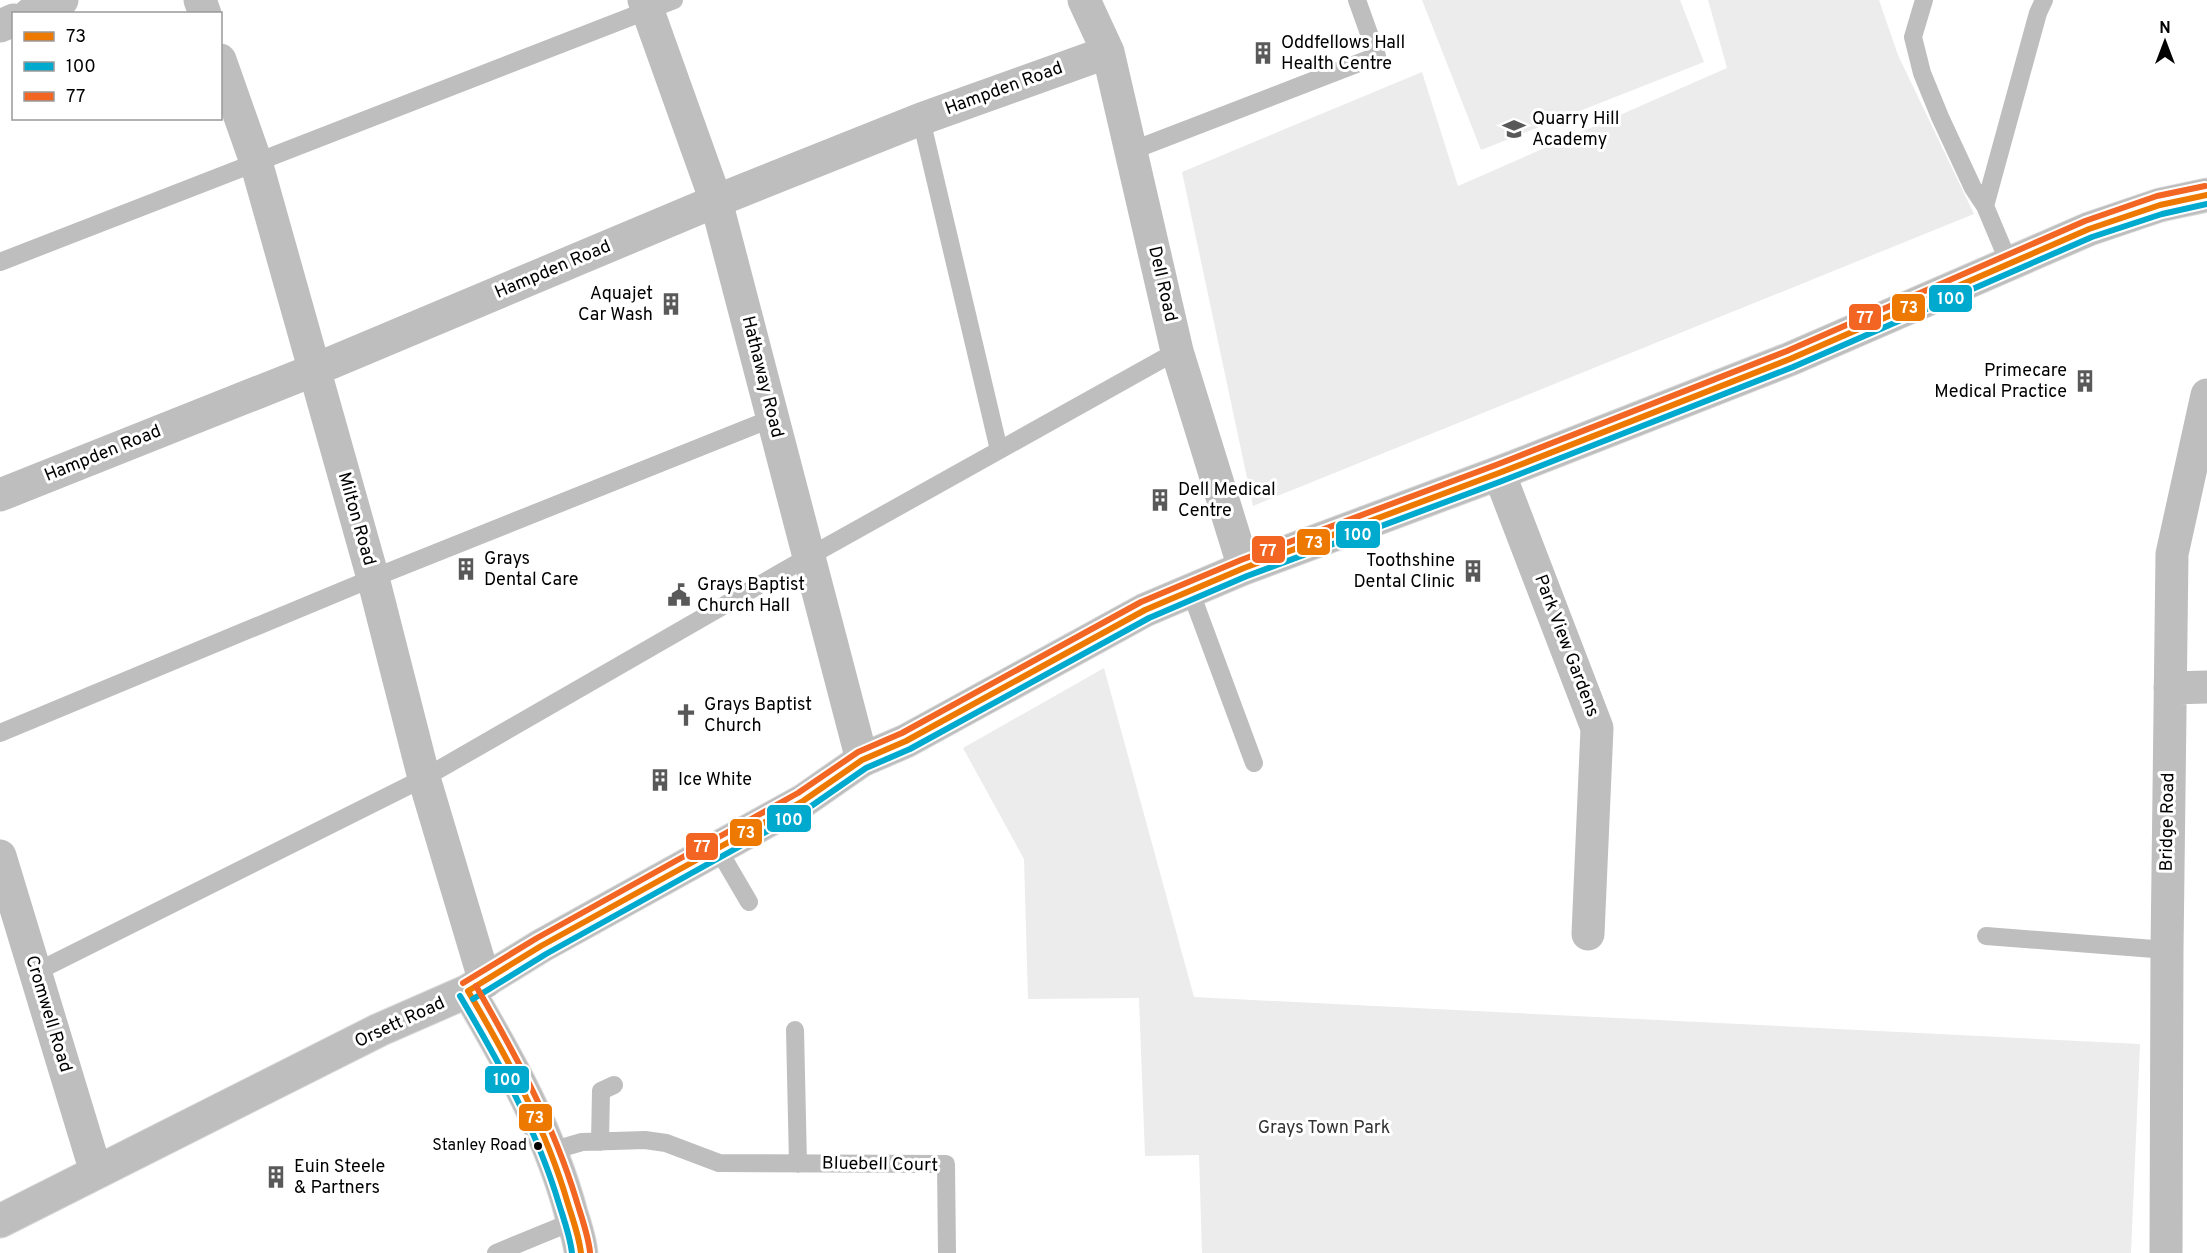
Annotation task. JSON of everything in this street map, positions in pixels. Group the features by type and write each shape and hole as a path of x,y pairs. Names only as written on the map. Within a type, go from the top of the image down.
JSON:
{"street":[{"path":"35,12 62,0"},
{"name":"Dell Road","path":"1084,0 1108,52 1177,351 1244,568"},
{"name":"Hathaway Road","path":"655,3 716,201 862,760"},
{"name":"Hampden Road","path":"0,495 314,370 716,201 921,119 1108,52"},
{"name":"Milton Road","path":"222,66 256,162 373,578 476,986"},
{"name":"Orsett Road","path":"0,1221 380,1030 476,986 541,946 803,801 862,760 906,741 1145,610 1244,568 1499,473 1790,358 2089,229 2160,205 2207,195"},
{"name":"Bridge Road","path":"2166,1253 2172,554 2207,395"},
{"name":"Park View Gardens","path":"1499,473 1597,728 1588,934"},
{"path":"2170,688 2207,687"},
{"name":"Cromwell Road","path":"0,856 96,1172"},
{"path":"476,986 495,1036 551,1151 564,1187 581,1253"}],"lane":[{"path":"1131,151 1377,56 1357,0"},
{"path":"1924,0 1913,37 1922,73 1969,178 1985,206 2009,263"},
{"path":"1985,206 2038,13 2044,0"},
{"path":"0,262 655,3"},
{"path":"921,119 999,450"},
{"path":"36,972 424,778 808,557 1177,351"},
{"path":"0,734 373,578 773,418"},
{"path":"1190,590 1254,762"},
{"path":"717,849 749,902"},
{"path":"1986,936 2167,951"},
{"name":"Bluebell Court","path":"795,1030 798,1164"},
{"path":"600,1142 600,1091 614,1085"},
{"name":"Bluebell Court","path":"551,1151 582,1142 645,1140 666,1143 719,1163 946,1164 947,1253"},
{"path":"496,1253 574,1221"}],"green space":[{"name":"Quarry Hill Academy","path":"1422,0 1680,0 1704,62 1481,150"},
{"path":"1708,0 1879,0 1898,55 1974,214 1253,506 1182,172 1422,72 1458,186 1727,68"},
{"name":"Grays Town Park","path":"1104,668 1194,997 2140,1044 2131,1253 1202,1253 1199,1155 1145,1156 1139,998 1028,999 1024,859 963,748"}],"transit line":[{"name":"77","path":"463,983 537,938 798,793 858,752 902,733 1141,602 1241,560 1496,465 1787,351 2085,221 2157,196 2205,186"},
{"name":"73","path":"468,991 541,946 803,801 862,760 906,741 1145,610 1244,568 1499,473 1790,359 2089,229 2160,205 2207,195"},
{"name":"100","path":"473,999 546,954 807,809 866,768 910,749 1149,618 1247,576 1502,481 1793,367 2092,237 2162,214 2207,204"},
{"name":"77","path":"476,986 519,1063 545,1116 567,1171 590,1252"},
{"name":"73","path":"468,991 525,1094 549,1148 576,1228 581,1253"},
{"name":"100","path":"460,996 503,1071 540,1150 567,1228 572,1253"}],"place":[{"name":"Oddfellows Hall Health Centre","path":"1263,53"},
{"name":"Quarry Hill Academy","path":"1514,129"},
{"name":"Aquajet Car Wash","path":"671,304"},
{"name":"Primecare Medical Practice","path":"2085,381"},
{"name":"Dell Medical Centre","path":"1160,500"},
{"name":"Grays Dental Care","path":"466,569"},
{"name":"Toothshine Dental Clinic","path":"1473,571"},
{"name":"Grays Baptist Church Hall","path":"679,595"},
{"name":"Grays Baptist Church","path":"686,715"},
{"name":"Ice White","path":"660,780"},
{"name":"Stanley Road","path":"538,1146"},
{"name":"Euin Steele & Partners","path":"276,1177"}]}
